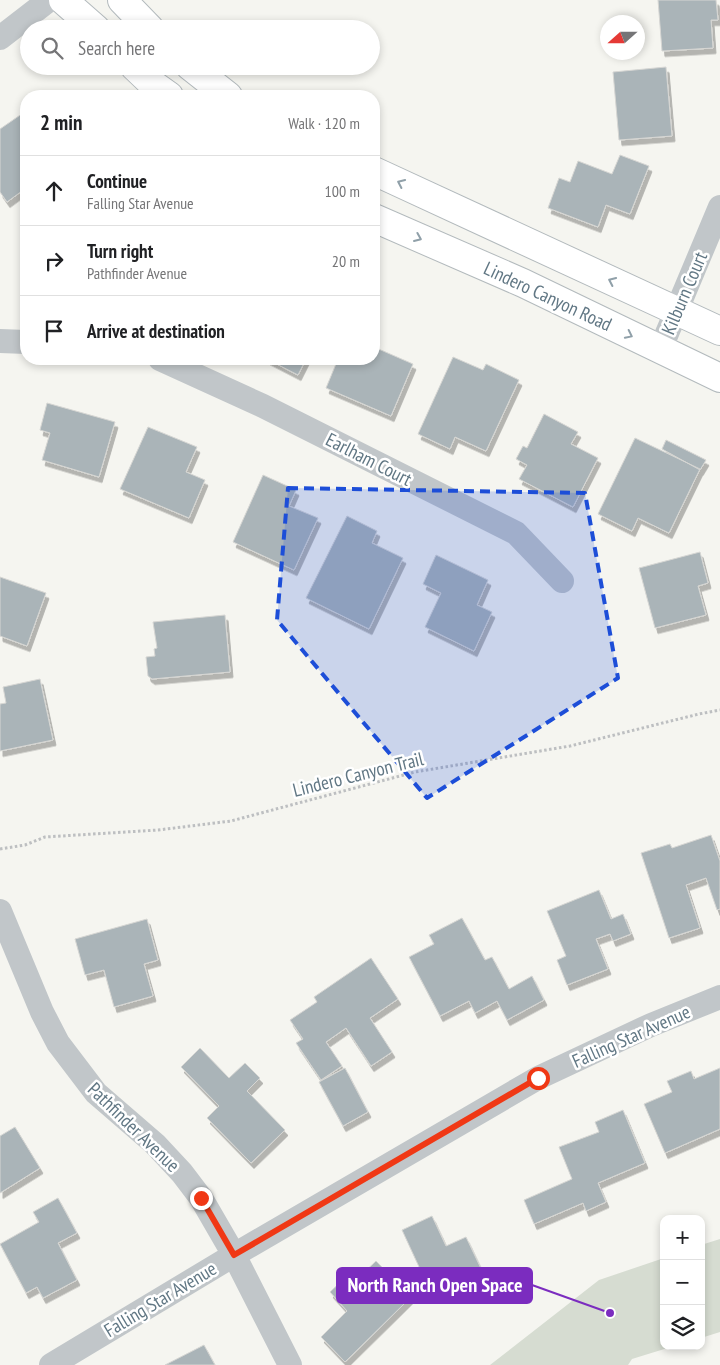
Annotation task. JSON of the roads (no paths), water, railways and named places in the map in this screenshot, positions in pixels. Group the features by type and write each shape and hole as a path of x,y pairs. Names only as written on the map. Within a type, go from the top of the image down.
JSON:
{"street":[{"path":"24,20 50,0"},
{"path":"63,0 86,20"},
{"path":"122,0 141,20"},
{"path":"0,38 20,23"},
{"path":"143,75 161,90"},
{"path":"201,75 220,90"},
{"path":"380,174 720,331"},
{"name":"Kilburn Court","path":"660,350 720,207"},
{"name":"Lindero Canyon Road","path":"380,221 523,283 720,378"},
{"path":"0,341 20,342"},
{"name":"Earlham Court","path":"173,365 263,406 516,532 562,581"},
{"name":"Pathfinder Avenue","path":"0,911 42,1012 58,1043 96,1093 155,1144 182,1173 201,1198 234,1255 290,1365"},
{"name":"Falling Star Avenue","path":"51,1365 234,1255 538,1078 651,1025 720,998"}],"place":[{"name":"North Ranch Open Space","path":"610,1313"}]}
